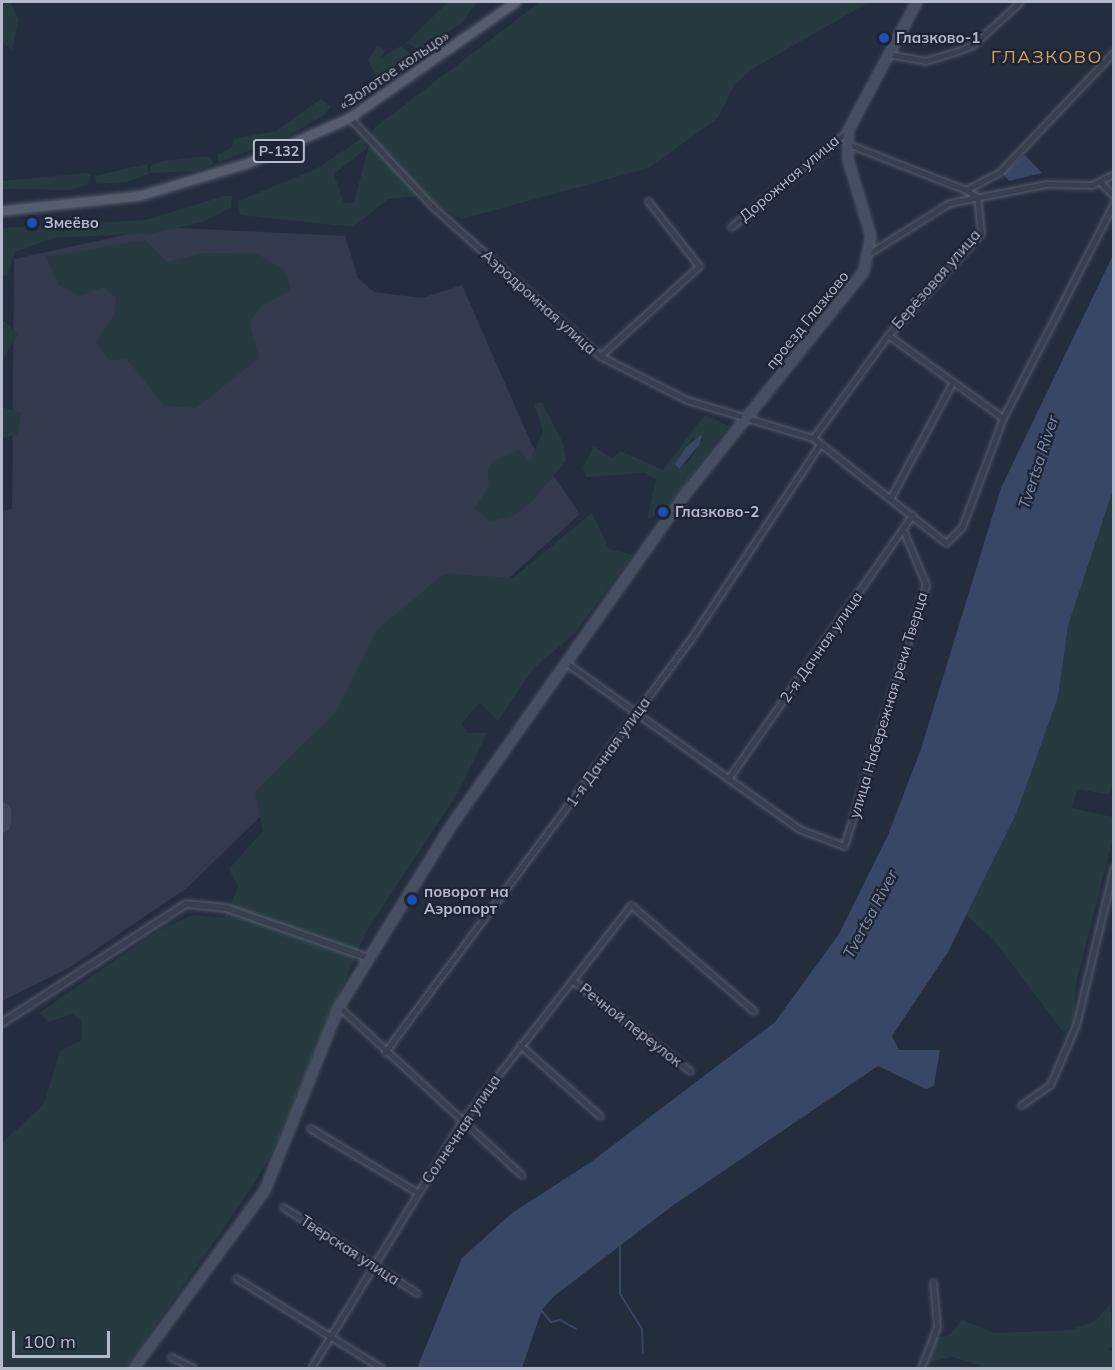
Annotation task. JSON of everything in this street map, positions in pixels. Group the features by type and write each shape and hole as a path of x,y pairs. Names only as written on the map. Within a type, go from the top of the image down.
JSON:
{"main road":[{"name":"«Золотое кольцо»","path":"2,211 92,205 180,186 249,163 350,118 516,2"},
{"path":"871,252 847,143 848,131 887,54 917,2"},
{"name":"проезд Глазково","path":"134,1368 270,1182 339,1007 366,957 564,661 746,416 857,281 871,252"}],"street":[{"path":"887,54 924,61 962,49 1020,2"},
{"path":"966,190 1000,172 1113,52"},
{"name":"Аэродромная улица","path":"350,118 432,206 600,356 687,400 813,438 891,497 946,543 962,527 1003,418"},
{"name":"Дорожная улица","path":"731,227 848,131"},
{"path":"847,143 966,190 977,198"},
{"path":"871,252 940,207 1046,184 1101,183 1113,174"},
{"path":"1101,183 1113,196"},
{"name":"Берёзовая улица","path":"977,198 981,233 888,335 1003,418"},
{"path":"600,356 699,266 648,201"},
{"path":"1003,418 1113,203"},
{"path":"813,438 888,335"},
{"path":"891,497 952,383"},
{"name":"1-я Дачная улица","path":"385,1052 634,715 820,444"},
{"name":"2-я Дачная улица","path":"728,778 904,532 912,515"},
{"name":"улица Набережная реки Тверца","path":"728,778 799,829 844,846 926,585 904,532"},
{"path":"564,661 634,715 728,778"},
{"path":"1021,1105 1050,1085 1076,1025 1113,867"},
{"path":"2,1023 186,904 226,908 366,957"},
{"name":"Солнечная улица","path":"311,1368 463,1120 631,905 754,1011"},
{"name":"Речной переулок","path":"572,980 690,1071"},
{"path":"339,1007 385,1052 522,1175"},
{"path":"519,1046 600,1116"},
{"path":"310,1128 418,1193"},
{"name":"Тверская улица","path":"283,1207 417,1293"},
{"path":"236,1278 381,1368"},
{"path":"921,1368 937,1328 933,1282"},
{"path":"171,1357 194,1368"}],"shaded area":[{"path":"161,227 345,236 358,278 374,292 422,298 462,285 532,445 580,514 466,616 188,887 69,968 2,1001 2,511 12,509 14,259"}],"green space":[{"path":"2,2 10,2 19,20 12,50 2,42"},
{"path":"448,2 477,2 462,23 420,50 406,43"},
{"path":"540,2 869,2 754,68 735,84 718,118 649,168 462,219 420,196 388,199 353,227 240,215 238,201 316,169 361,139 367,148 334,174 344,203 354,202 368,149 377,143 371,136 374,128"},
{"path":"377,46 385,50 381,58 401,46 411,54 378,80 368,60"},
{"path":"321,99 331,107 323,116 281,140 219,162 217,155 232,147 233,139 276,131"},
{"path":"209,156 214,164 196,171 150,173 150,166 162,161"},
{"path":"147,164 149,174 127,182 97,184 94,176"},
{"path":"87,173 91,176 87,185 69,190 2,189 2,181"},
{"path":"224,196 232,196 231,208 203,222 153,233 54,238 15,252 7,276 2,275 2,228 145,220"},
{"path":"145,240 167,262 204,253 257,254 284,270 291,290 261,306 249,323 259,358 196,408 164,405 126,358 110,361 96,342 115,313 116,297 103,287 79,296 59,285 46,257"},
{"path":"2,319 18,334 2,360"},
{"path":"542,402 563,443 566,461 531,502 513,516 490,521 475,509 489,486 488,471 493,461 519,450 530,462 543,431 534,404"},
{"path":"2,407 21,413 18,434 2,438"},
{"path":"705,414 729,426 668,506 647,520 656,479 644,473 586,477 583,468 594,446 612,458 621,451 663,470","holes":["692,438 704,438 686,464 675,464"]},
{"path":"1113,490 1113,780 1110,795 1077,789 1072,808 1113,817 1113,838 1077,979 1073,1019 1064,1033 993,939 966,915 1017,812 1058,697 1068,626"},
{"path":"592,513 609,549 633,555 575,633 532,670 498,721 480,703 461,724 468,733 487,733 460,789 365,934 271,1155 252,1187 126,1368 2,1368 2,1143 44,1104 60,1051 81,1041 82,1021 72,1014 49,1022 39,1013 157,931 193,915 224,918 238,887 229,869 263,831 255,792 336,712 377,630 444,574 513,578"},
{"path":"1110,1304 1113,1346 1107,1349 1113,1352 1113,1368 988,1368 952,1357 929,1362 936,1338 950,1335 962,1320 995,1333 1070,1330 1095,1321"}],"water":[{"path":"1025,155 1042,173 1009,181 1003,174"},
{"name":"Tvertsa River","path":"1113,255 1113,490 1068,626 1058,697 1017,812 948,952 892,1036 899,1050 940,1050 934,1086 926,1089 878,1066 675,1204 554,1296 542,1310 522,1368 417,1368 462,1258 512,1213 591,1162 775,1022 839,934 888,835 921,749 1001,488"},
{"path":"702,434 700,444 679,469 675,464 686,447"}],"waterway":[{"path":"620,1247 620,1294 642,1329 643,1353"},
{"path":"541,1310 551,1322 560,1320 576,1329"}],"taxiway":[{"path":"2,811 2,824"}],"place":[{"name":"Глазково-1","path":"884,38"},
{"name":"Змеёво","path":"32,223"},
{"name":"Глазково-2","path":"663,512"},
{"name":"поворот на Аэропорт","path":"412,900"}],"district":[{"name":"ГЛАЗКОВО","path":"1047,57"}]}
